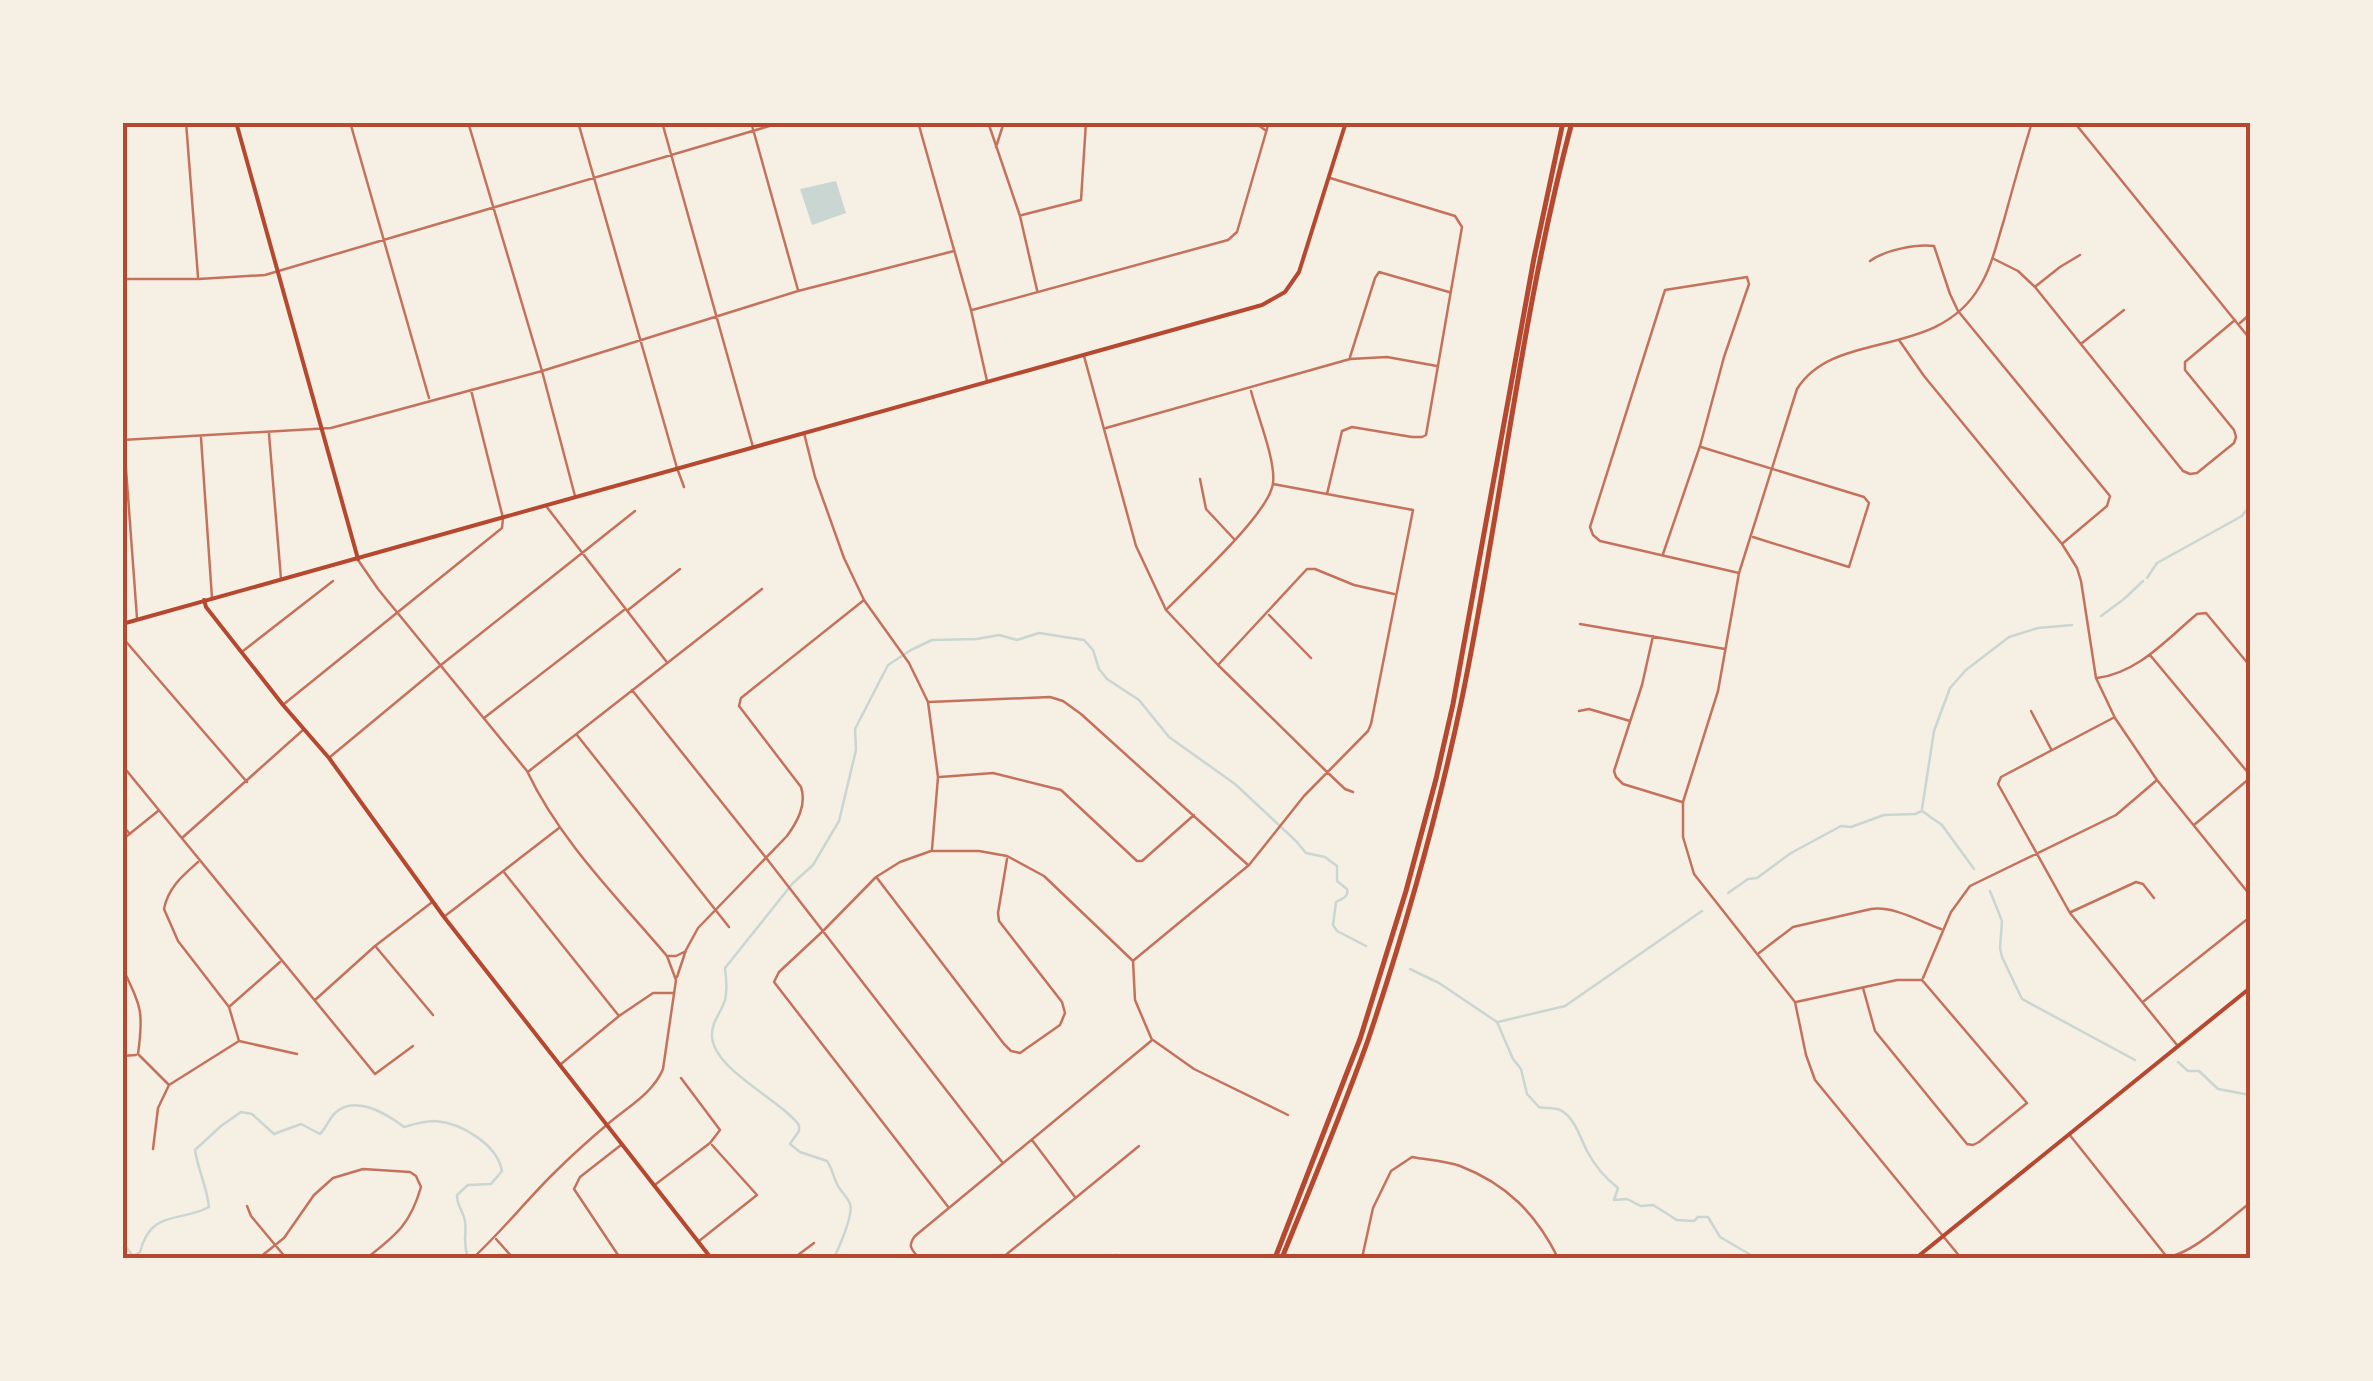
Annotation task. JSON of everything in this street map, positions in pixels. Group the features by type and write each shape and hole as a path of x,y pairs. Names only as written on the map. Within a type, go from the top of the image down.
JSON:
{"highway":[{"path":"1278,1258 1360,1038 1436,779 1563,122"},
{"path":"1278,1258 1367,1041 1414,891 1460,704 1542,256 1572,122"}],"main road":[{"path":"236,122 358,559"},
{"path":"122,624 1262,304 1286,290 1300,272 1346,122"},
{"path":"204,600 241,652 329,758 432,902 712,1258"},
{"path":"1916,1258 2250,988"}],"street":[{"path":"186,122 198,279"},
{"path":"350,122 429,400"},
{"path":"468,122 542,371 575,498"},
{"path":"578,122 684,487"},
{"path":"662,122 753,447"},
{"path":"751,122 798,291"},
{"path":"122,279 264,275 783,122"},
{"path":"918,122 988,382"},
{"path":"988,122 1020,216 1037,292"},
{"path":"996,149 1004,122"},
{"path":"1020,216 1082,200 1086,122"},
{"path":"1254,122 1266,131"},
{"path":"971,310 1228,240 1237,232 1269,122"},
{"path":"1961,1258 1815,1080 1795,1002 1690,866 1683,838 1684,802 1718,691 1739,573 1794,395 1808,374 1829,360 1931,331 1980,288 2032,122"},
{"path":"2074,122 2250,339"},
{"path":"1327,494 1342,431 1352,427 1412,437 1426,435 1462,227 1455,216 1329,177"},
{"path":"1870,261 1880,254 1934,246 1958,311 2110,496 2107,506 2062,544"},
{"path":"123,440 320,429 542,371 798,291 954,251"},
{"path":"2035,287 2080,255"},
{"path":"1992,258 2018,271 2035,287 2182,471 2190,474 2222,453 2236,437 2186,370 2185,362 2250,314"},
{"path":"1350,358 1379,273 1450,292"},
{"path":"1662,554 1700,446 1749,284 1747,277 1664,290 1590,527 1600,540 1739,573"},
{"path":"2080,344 2124,310"},
{"path":"1899,340 2062,544 2081,581 2096,678 2115,718 2156,780 2250,895"},
{"path":"1084,355 1136,546 1166,610 1327,772 1352,792"},
{"path":"1104,429 1350,358 1388,357 1438,366"},
{"path":"1166,610 1260,513 1274,484 1250,388"},
{"path":"283,704 502,528 503,518 470,390"},
{"path":"122,414 138,620"},
{"path":"269,433 281,579"},
{"path":"804,434 834,534 864,600 909,663 928,702 938,777 932,851"},
{"path":"201,436 212,598"},
{"path":"1700,446 1864,497 1870,506 1849,567 1750,536"},
{"path":"1200,479 1206,509 1234,539"},
{"path":"1133,961 1248,866 1372,724 1413,510 1274,484"},
{"path":"546,506 667,663"},
{"path":"329,758 635,511"},
{"path":"358,559 396,612 528,772 558,828 667,956 676,980"},
{"path":"1218,665 1310,568 1354,585 1396,594"},
{"path":"484,718 680,570"},
{"path":"241,652 332,581"},
{"path":"528,772 762,589"},
{"path":"473,1258 552,1175 651,1090 658,1079 663,1069 676,980 686,950 698,928 767,859 798,820 803,792 739,702 864,600"},
{"path":"2096,678 2121,673 2202,613 2250,666"},
{"path":"1268,614 1311,658"},
{"path":"1580,624 1726,649"},
{"path":"1652,636 1642,685 1614,771 1623,784 1684,802"},
{"path":"122,637 247,782"},
{"path":"2150,654 2250,776 2194,826"},
{"path":"632,690 1002,1162"},
{"path":"928,702 1050,697 1063,701 1248,866"},
{"path":"1579,712 1589,709 1630,721"},
{"path":"2031,710 2052,750"},
{"path":"2115,718 2001,777 1998,784 2070,913 2178,1046"},
{"path":"181,839 304,729"},
{"path":"576,734 728,927"},
{"path":"122,765 375,1074 412,1046"},
{"path":"938,777 992,773 1061,790 1136,861 1142,861 1194,815"},
{"path":"1922,980 1943,929 1970,886 2116,815 2156,780"},
{"path":"122,840 159,810"},
{"path":"122,825 130,834"},
{"path":"444,917 558,828"},
{"path":"949,1208 775,985 779,972 876,877 900,862 932,851 979,851 1007,856 1044,876 1133,961 1135,1000 1152,1040 1194,1070 1288,1115"},
{"path":"876,877 1004,1044 1020,1052 1060,1025 1065,1013 1062,1002 999,921 1007,856"},
{"path":"199,861 170,890 164,909 178,941 228,1007 239,1042"},
{"path":"503,871 620,1016"},
{"path":"2070,913 2136,882 2154,898"},
{"path":"314,1000 432,902"},
{"path":"1757,955 1793,927 1870,909 1891,910 1943,929"},
{"path":"2143,1002 2250,916"},
{"path":"375,946 433,1016"},
{"path":"667,956 686,950"},
{"path":"228,1007 281,960"},
{"path":"122,967 142,1008 138,1054"},
{"path":"1795,1002 1897,980 1922,980 2027,1104 1972,1146 1967,1144 1876,1031 1863,988"},
{"path":"560,1065 653,992 674,994"},
{"path":"919,1258 910,1246 915,1236 1152,1040"},
{"path":"153,1149 158,1108 169,1085 239,1042 296,1054"},
{"path":"122,1056 138,1054"},
{"path":"138,1054 169,1085"},
{"path":"655,1185 710,1143 720,1130 681,1078"},
{"path":"2069,1134 2167,1257 2184,1252 2250,1203"},
{"path":"1031,1139 1075,1198"},
{"path":"698,1242 757,1194 710,1143"},
{"path":"620,1258 574,1189 580,1177 622,1144"},
{"path":"1002,1258 1139,1146"},
{"path":"1362,1258 1373,1208 1391,1171 1412,1157 1458,1166 1509,1191 1546,1235 1558,1258"},
{"path":"259,1258 284,1238 314,1195 333,1178 363,1168 410,1172 421,1187 411,1214 393,1238 367,1258"},
{"path":"246,1206 286,1258"},
{"path":"494,1238 514,1258"},
{"path":"794,1258 814,1243"}],"shaded area":[{"path":"836,181 846,213 812,225 800,189"}],"waterway":[{"path":"2147,578 2157,563 2242,516 2250,505"},
{"path":"2101,616 2143,581"},
{"path":"1922,809 1934,731 1950,688 1966,670 2009,637 2038,628 2072,625"},
{"path":"834,1258 850,1216 849,1201 827,1161 800,1152 790,1144 799,1125 724,1061 712,1032 726,996 725,968 793,883 813,865 839,821 856,750 855,729 888,665 911,650 932,640 999,635 1017,640 1039,633 1084,640 1107,679 1139,700 1169,737 1235,784 1306,853 1325,857 1337,866 1337,881 1347,892 1336,902 1333,925 1366,946"},
{"path":"1728,893 1841,826 1922,811 1942,825 1974,869"},
{"path":"1990,891 2002,921 2002,957 2022,999 2135,1060"},
{"path":"1498,1022 1565,1006 1702,911"},
{"path":"1410,969 1439,983 1497,1022 1521,1069 1527,1094 1539,1107 1560,1110 1571,1119 1593,1162 1618,1188 1614,1200 1653,1205 1677,1220 1708,1217 1720,1237 1756,1258"},
{"path":"2178,1062 2188,1071 2199,1071 2218,1089 2250,1095"},
{"path":"122,1242 133,1256 140,1252 145,1238 159,1223 209,1207 195,1150 241,1112 252,1114 274,1134 301,1124 320,1134 335,1113 352,1105 380,1112 404,1127 435,1121 456,1126 493,1152 502,1171 491,1184 468,1185 457,1195 465,1221 468,1258"}]}
